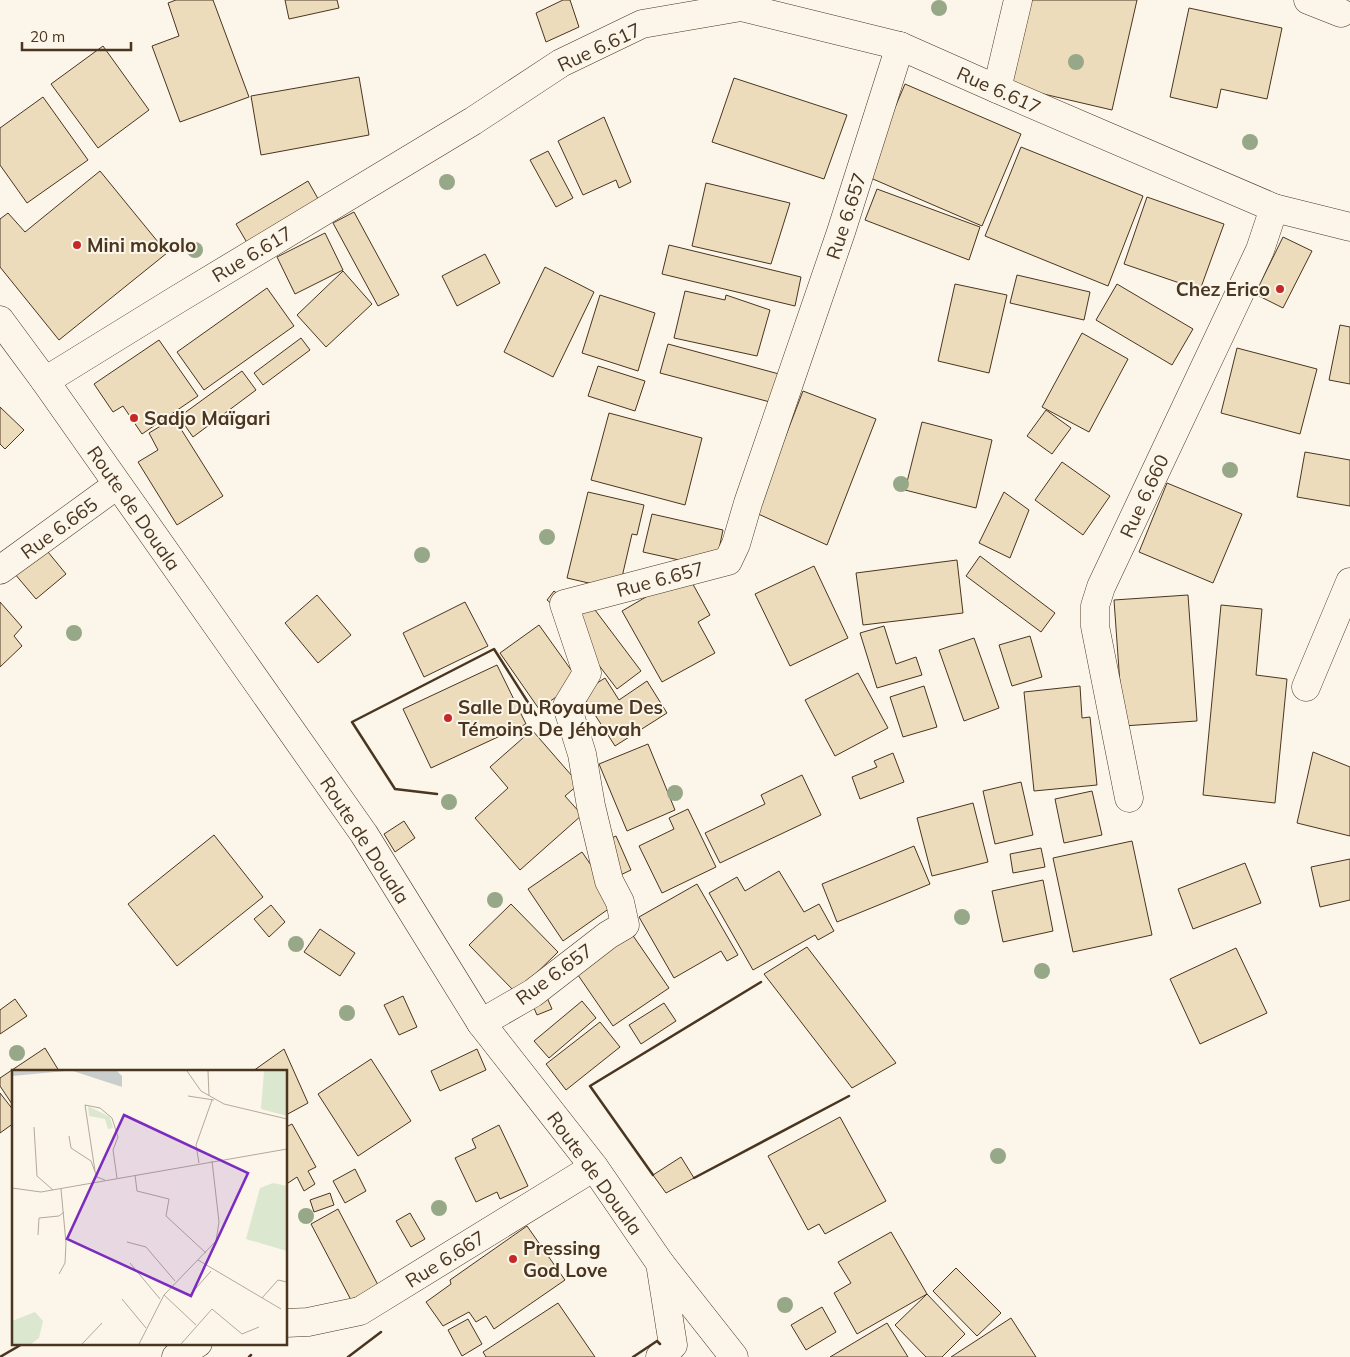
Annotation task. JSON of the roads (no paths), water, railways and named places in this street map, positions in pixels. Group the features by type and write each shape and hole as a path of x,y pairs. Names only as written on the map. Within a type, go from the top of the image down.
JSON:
{"main road":[{"path":"997,89 1018,0"},
{"path":"1308,0 1341,12"},
{"name":"Rue 6.617","path":"45,381 473,121 561,63 642,24 742,7 900,46 1274,208 1350,227"},
{"name":"Rue 6.657","path":"481,1023 533,993 608,935 626,925 620,902 609,881 591,806 582,754 567,706 588,673 564,604 728,561 736,544 748,503 841,232 900,46"},
{"name":"Rue 6.660","path":"1129,798 1095,626 1095,606 1101,587 1260,250 1274,208"},
{"name":"Route de Douala","path":"0,320 364,834 481,1023 594,1167 660,1263 734,1357"},
{"name":"Rue 6.665","path":"0,570 117,485"},
{"path":"1306,688 1350,582"},
{"name":"Rue 6.667","path":"288,1323 308,1322 360,1311 594,1167"},
{"path":"660,1263 673,1345 660,1357"},
{"path":"176,1357 196,1344"}],"place":[{"name":"Mini mokolo","path":"77,245"},
{"name":"Chez Erico","path":"1280,289"},
{"name":"Sadjo Maïgari","path":"134,418"},
{"name":"Salle Du Royaume Des Témoins De Jéhovah","path":"448,718"},
{"name":"Pressing God Love","path":"513,1259"}]}
